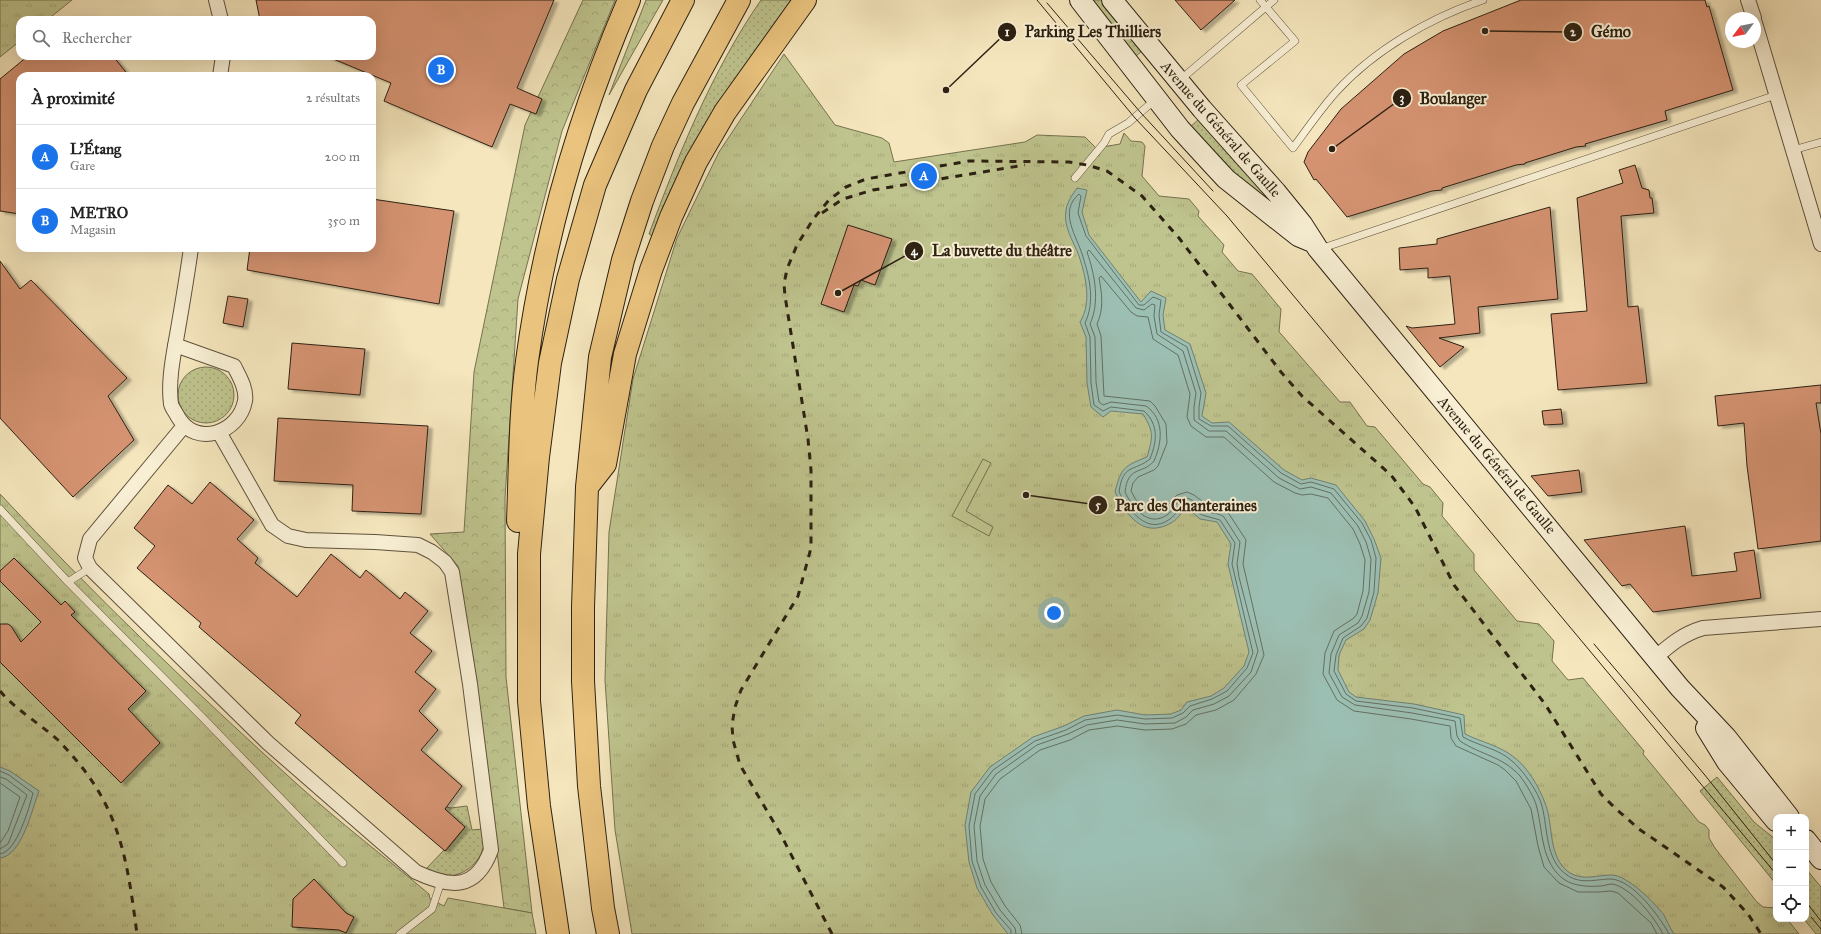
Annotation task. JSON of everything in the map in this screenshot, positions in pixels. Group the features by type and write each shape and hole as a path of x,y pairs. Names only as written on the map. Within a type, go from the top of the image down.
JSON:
{"highway":[{"path":"529,554 518,524 520,456 527,362 541,275 557,205 576,138 615,33 629,0"},
{"path":"558,934 539,806 529,701 529,554 538,457 550,364 568,279 595,185 636,90 683,0"},
{"path":"608,934 603,908 589,786 583,681 583,607 587,487 600,357 623,260 642,201 663,146 683,103 739,0"},
{"path":"587,487 605,464 625,354 650,270 671,217 696,162 725,112 805,0"}],"main road":[{"name":"Avenue du Général de Gaulle","path":"1080,0 1180,129 1226,179 1298,236 1315,246"},
{"name":"Avenue du Général de Gaulle","path":"1112,0 1179,81 1276,192 1302,224 1315,246 1656,657 1680,688 1727,762 1773,816"},
{"path":"1157,99 1179,81"},
{"name":"Avenue du Général de Gaulle","path":"1680,688 1726,737 1787,814"}],"street":[{"path":"216,0 221,16"},
{"path":"1748,0 1752,12"},
{"path":"1761,44 1821,244"},
{"path":"221,72 222,60"},
{"path":"175,345 234,366 243,383 245,400 235,422 219,432 201,435 183,426 171,405 170,382 175,345 191,252"},
{"path":"183,426 90,539 85,558 90,568 268,743 416,872 441,882 456,884 479,873 486,864 491,850 470,684 452,572 445,562 432,552 418,545 306,540 288,536 272,525 219,432"},
{"path":"1656,657 1675,640 1690,632 1703,628 1821,619"}],"lane":[{"path":"1260,0 1295,41 1241,85 1293,148 1337,91 1364,66 1422,27 1454,10 1483,0"},
{"path":"1179,81 1274,0"},
{"path":"1315,246 1776,95"},
{"path":"1075,178 1104,143 1109,134 1128,123 1157,99"},
{"path":"1793,150 1821,142"},
{"path":"0,509 68,582 207,722 343,863"},
{"path":"68,582 90,568"},
{"path":"400,934 432,909 441,882"}],"green space":[{"path":"0,0 72,0 52,16 16,16 16,44 0,57"},
{"path":"583,0 615,0 562,131 518,299 505,498 506,677 532,913 504,908 473,659 458,566 430,534 464,532 474,372 525,125"},
{"path":"646,0 663,0 609,95"},
{"path":"761,0 791,0 763,43 654,237 649,234 672,173 698,113 727,55"},
{"path":"1088,0 1102,0 1143,50 1136,56"},
{"path":"784,54 835,125 882,138 889,143 894,162 1025,142 1037,135 1085,137 1096,148 1120,144 1124,133 1131,141 1142,142 1145,146 1142,176 1159,196 1189,199 1199,211 1198,216 1224,245 1222,252 1238,271 1252,274 1281,309 1279,332 1340,402 1350,402 1367,426 1375,427 1423,484 1430,487 1443,503 1442,516 1474,554 1474,570 1517,621 1539,624 1554,641 1552,661 1568,680 1583,678 1644,751 1643,754 1699,822 1705,825 1709,830 1709,838 1715,848 1756,901 1763,907 1773,908 1773,922 1789,922 1799,934 632,934 615,830 605,680 609,532 633,379 677,238 719,152"},
{"path":"1200,118 1303,232 1258,199 1188,129"},
{"path":"206,367 221,372 229,380 234,395 229,410 221,418 206,423 191,418 183,410 178,395 183,380 191,372"},
{"path":"983,459 991,463 966,511 993,527 989,536 952,516"},
{"path":"0,494 108,606 220,714 313,798 429,894 430,899 444,906 448,898 532,913 536,934 0,934"},
{"path":"1717,777 1754,822 1773,838 1773,880 1700,791"},
{"path":"467,806 472,830 482,829 484,844 479,858 468,869 455,875 440,875 426,869 444,850 446,851 465,827 445,809 446,807 451,808"},
{"path":"1809,873 1821,887 1821,934 1816,934 1806,922 1809,922"}],"water":[{"path":"1077,188 1087,190 1082,212 1089,235 1141,302 1151,291 1166,298 1163,315 1165,330 1190,344 1206,393 1202,416 1212,423 1229,422 1284,470 1302,480 1311,478 1336,485 1365,521 1381,558 1378,593 1370,620 1364,629 1346,640 1339,655 1338,670 1349,692 1356,697 1414,704 1464,715 1465,734 1497,747 1509,754 1520,762 1533,778 1548,811 1554,850 1563,867 1570,873 1580,877 1612,875 1618,876 1633,884 1660,910 1674,934 1008,934 993,915 977,888 969,862 965,825 971,792 990,767 1033,737 1064,726 1084,716 1117,710 1145,715 1171,714 1181,710 1187,702 1211,696 1224,688 1244,666 1249,652 1228,564 1231,544 1217,522 1200,519 1186,507 1171,523 1161,527 1152,528 1144,526 1137,522 1124,509 1115,492 1119,478 1125,469 1133,463 1147,457 1151,439 1151,430 1143,414 1111,411 1103,417 1091,407 1087,383 1086,337 1080,322 1086,307 1086,281 1079,256 1067,228 1065,216 1070,198"},
{"path":"0,767 10,771 39,791 20,841 8,855 0,858"}],"building":[{"path":"256,0 554,0 517,88 542,99 536,114 510,104 492,147 384,101 391,83 376,77 376,72 365,72 336,60 376,60 376,16 259,16"},
{"path":"1175,0 1235,0 1201,30"},
{"path":"1521,0 1705,0 1707,7 1709,6 1733,90 1665,111 1667,120 1585,144 1586,146 1576,147 1525,164 1516,165 1442,188 1442,190 1432,191 1347,217 1316,179 1314,180 1304,162 1308,152 1341,109 1404,54 1443,31"},
{"path":"23,60 116,60 126,72 16,72 16,213 0,211 0,79"},
{"path":"1635,165 1642,188 1649,190 1650,198 1652,198 1654,213 1621,216 1628,307 1638,306 1647,383 1558,390 1551,314 1587,311 1577,198 1623,183 1619,170"},
{"path":"376,200 454,211 439,304 247,270 249,252 376,252"},
{"path":"1550,207 1558,299 1478,307 1480,333 1439,338 1464,347 1440,367 1406,326 1412,328 1455,324 1450,276 1428,278 1428,268 1400,270 1399,248 1437,244 1437,239"},
{"path":"848,225 892,239 875,285 861,280 858,286 854,285 844,312 821,304"},
{"path":"0,261 20,289 31,280 127,378 108,396 134,440 73,497 0,418"},
{"path":"228,296 248,299 243,327 223,323"},
{"path":"292,343 365,349 360,395 288,389"},
{"path":"1821,385 1821,403 1816,403 1821,434 1821,541 1758,549 1747,466 1744,423 1718,426 1715,396"},
{"path":"1561,409 1563,424 1544,425 1542,411"},
{"path":"278,418 428,426 421,514 352,511 353,485 274,481"},
{"path":"1579,470 1582,492 1548,496 1531,476"},
{"path":"210,482 254,520 237,539 258,558 255,563 297,597 331,554 360,578 366,570 400,599 405,592 428,611 410,633 432,651 415,672 436,689 419,711 438,730 421,750 462,786 445,809 465,827 445,851 295,723 301,715 199,627 201,623 137,568 155,546 134,528 168,485 192,504"},
{"path":"1685,526 1692,576 1737,571 1734,553 1754,550 1761,598 1653,612 1630,584 1622,586 1584,540"},
{"path":"14,558 61,605 65,601 75,612 71,615 146,691 128,709 160,743 121,783 0,662 0,624 8,624 11,626 21,642 41,622 0,581 0,571"},
{"path":"314,879 346,913 354,917 346,933 339,930 292,927 293,899"}],"tram line":[{"path":"1037,0 1135,118 1227,216 1773,870"},
{"path":"1047,3 1141,113 1213,191"},
{"path":"1594,644 1704,774 1773,860"},
{"path":"1809,906 1821,921"},
{"path":"1811,917 1821,929"}],"railway":[{"path":"832,934 780,833 740,765 733,740 732,725 735,707 741,690 798,596 811,548 811,470 808,439 784,284 787,269 797,245 814,218 829,200 846,187 866,179 969,161 1069,162 1087,165 1107,171 1142,196 1179,238 1281,372 1302,396 1391,475 1415,507 1454,585 1545,704 1601,794 1639,829 1723,887 1748,914 1761,934"},
{"path":"822,213 843,199 873,190 1025,165"},
{"path":"0,691 20,710 58,740 76,760 104,801 113,821 126,864 137,934"}],"place":[{"name":"Gémo","path":"1485,31"},
{"name":"METRO","path":"441,70"},
{"name":"Parking Les Thilliers","path":"946,90"},
{"name":"Boulanger","path":"1332,149"},
{"name":"L'Étang","path":"924,176"},
{"name":"La buvette du théâtre","path":"838,293"},
{"name":"Parc des Chanteraines","path":"1026,495"}]}
